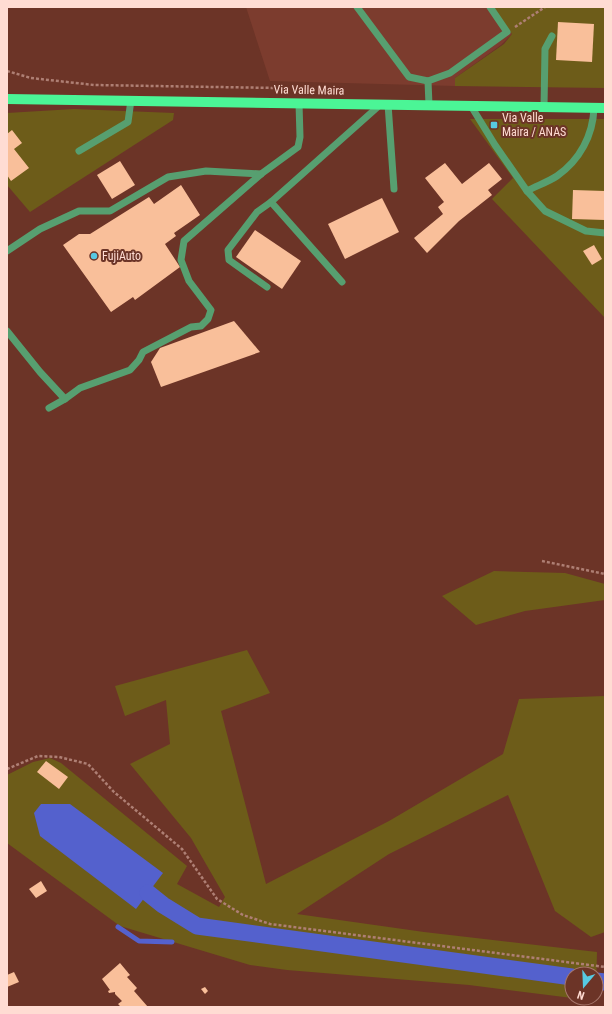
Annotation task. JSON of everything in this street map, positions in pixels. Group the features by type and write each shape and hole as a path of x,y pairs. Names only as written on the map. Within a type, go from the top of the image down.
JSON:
{"main road":[{"name":"Via Valle Maira","path":"9,97 605,108"}],"lane":[{"path":"357,7 409,77 428,82 450,73 507,32 490,7"},
{"path":"544,107 545,49 552,36"},
{"path":"428,82 429,105"},
{"path":"79,151 128,122 131,100"},
{"path":"49,408 80,388 130,370 139,360 143,352 191,328 200,326 208,319 211,310 189,281 181,260 184,241 260,174 298,147 300,137 298,103"},
{"path":"385,104 394,189"},
{"path":"267,287 229,260 228,250 257,212 271,202 385,104"},
{"path":"471,106 495,145 527,191 545,211 586,231 605,233"},
{"path":"527,191 558,176 582,151 593,122 594,108"},
{"path":"7,251 40,229 72,214 79,211 110,211 168,178 206,171 260,174"},
{"path":"271,202 342,282"},
{"path":"7,331 40,372 65,399"}],"path":[{"path":"507,32 545,7"},
{"path":"7,72 31,78 94,85"},
{"path":"542,561 605,574"},
{"path":"7,769 38,756 59,757 88,764 114,792 182,849 217,899 242,915 270,924 605,967"}],"shaded area":[{"path":"246,7 493,7 512,34 501,45 455,78 455,86 270,81"},
{"path":"493,7 605,7 605,88 455,86 455,78 504,44 512,34"},
{"path":"74,109 174,113 173,120 30,212 7,185 7,113"},
{"path":"470,119 605,119 605,318 492,199 513,178"},
{"path":"494,571 565,573 605,584 605,600 525,611 476,625 442,596"},
{"path":"247,650 270,693 221,711 266,884 389,821 503,754 519,699 605,696 605,932 591,937 555,911 508,795 389,854 297,914 424,932 597,952 597,966 564,966 564,997 469,985 287,970 250,965 120,926 7,843 7,775 33,762 50,758 61,763 187,866 177,884 219,907 225,897 191,838 130,764 170,744 166,700 125,716 115,686"},
{"path":"41,804 70,804 163,873 136,909 40,836 34,813"}],"building":[{"path":"558,22 594,24 592,62 556,60"},
{"path":"12,130 22,143 14,149 29,168 11,181 7,175 7,134"},
{"path":"120,161 135,185 112,199 97,175"},
{"path":"445,163 462,184 489,163 502,179 488,190 492,195 459,221 427,253 414,238 443,214 438,207 444,202 425,178"},
{"path":"181,185 200,215 174,233 176,236 165,244 180,267 135,300 133,297 111,312 63,245 79,234 90,234 149,197 154,204"},
{"path":"573,190 605,191 605,220 572,219"},
{"path":"382,198 399,232 345,259 328,224"},
{"path":"255,230 301,261 282,289 236,257"},
{"path":"594,245 602,259 592,265 583,251"},
{"path":"234,321 260,352 161,387 151,362 160,348"},
{"path":"46,761 68,777 59,789 37,772"},
{"path":"41,881 47,891 36,898 29,889"},
{"path":"120,963 130,975 127,977 137,988 134,991 148,1007 121,1007 118,1004 122,1001 115,994 115,992 109,993 108,991 110,990 102,979"},
{"path":"14,972 19,982 7,987 7,975"},
{"path":"205,987 208,991 205,994 201,989"}],"waterway":[{"path":"148,893 163,905 197,926 564,976"},
{"path":"118,927 139,941 172,942"}],"place":[{"name":"Via Valle Maira / ANAS","path":"494,125"},
{"name":"FujiAuto","path":"94,256"}]}
